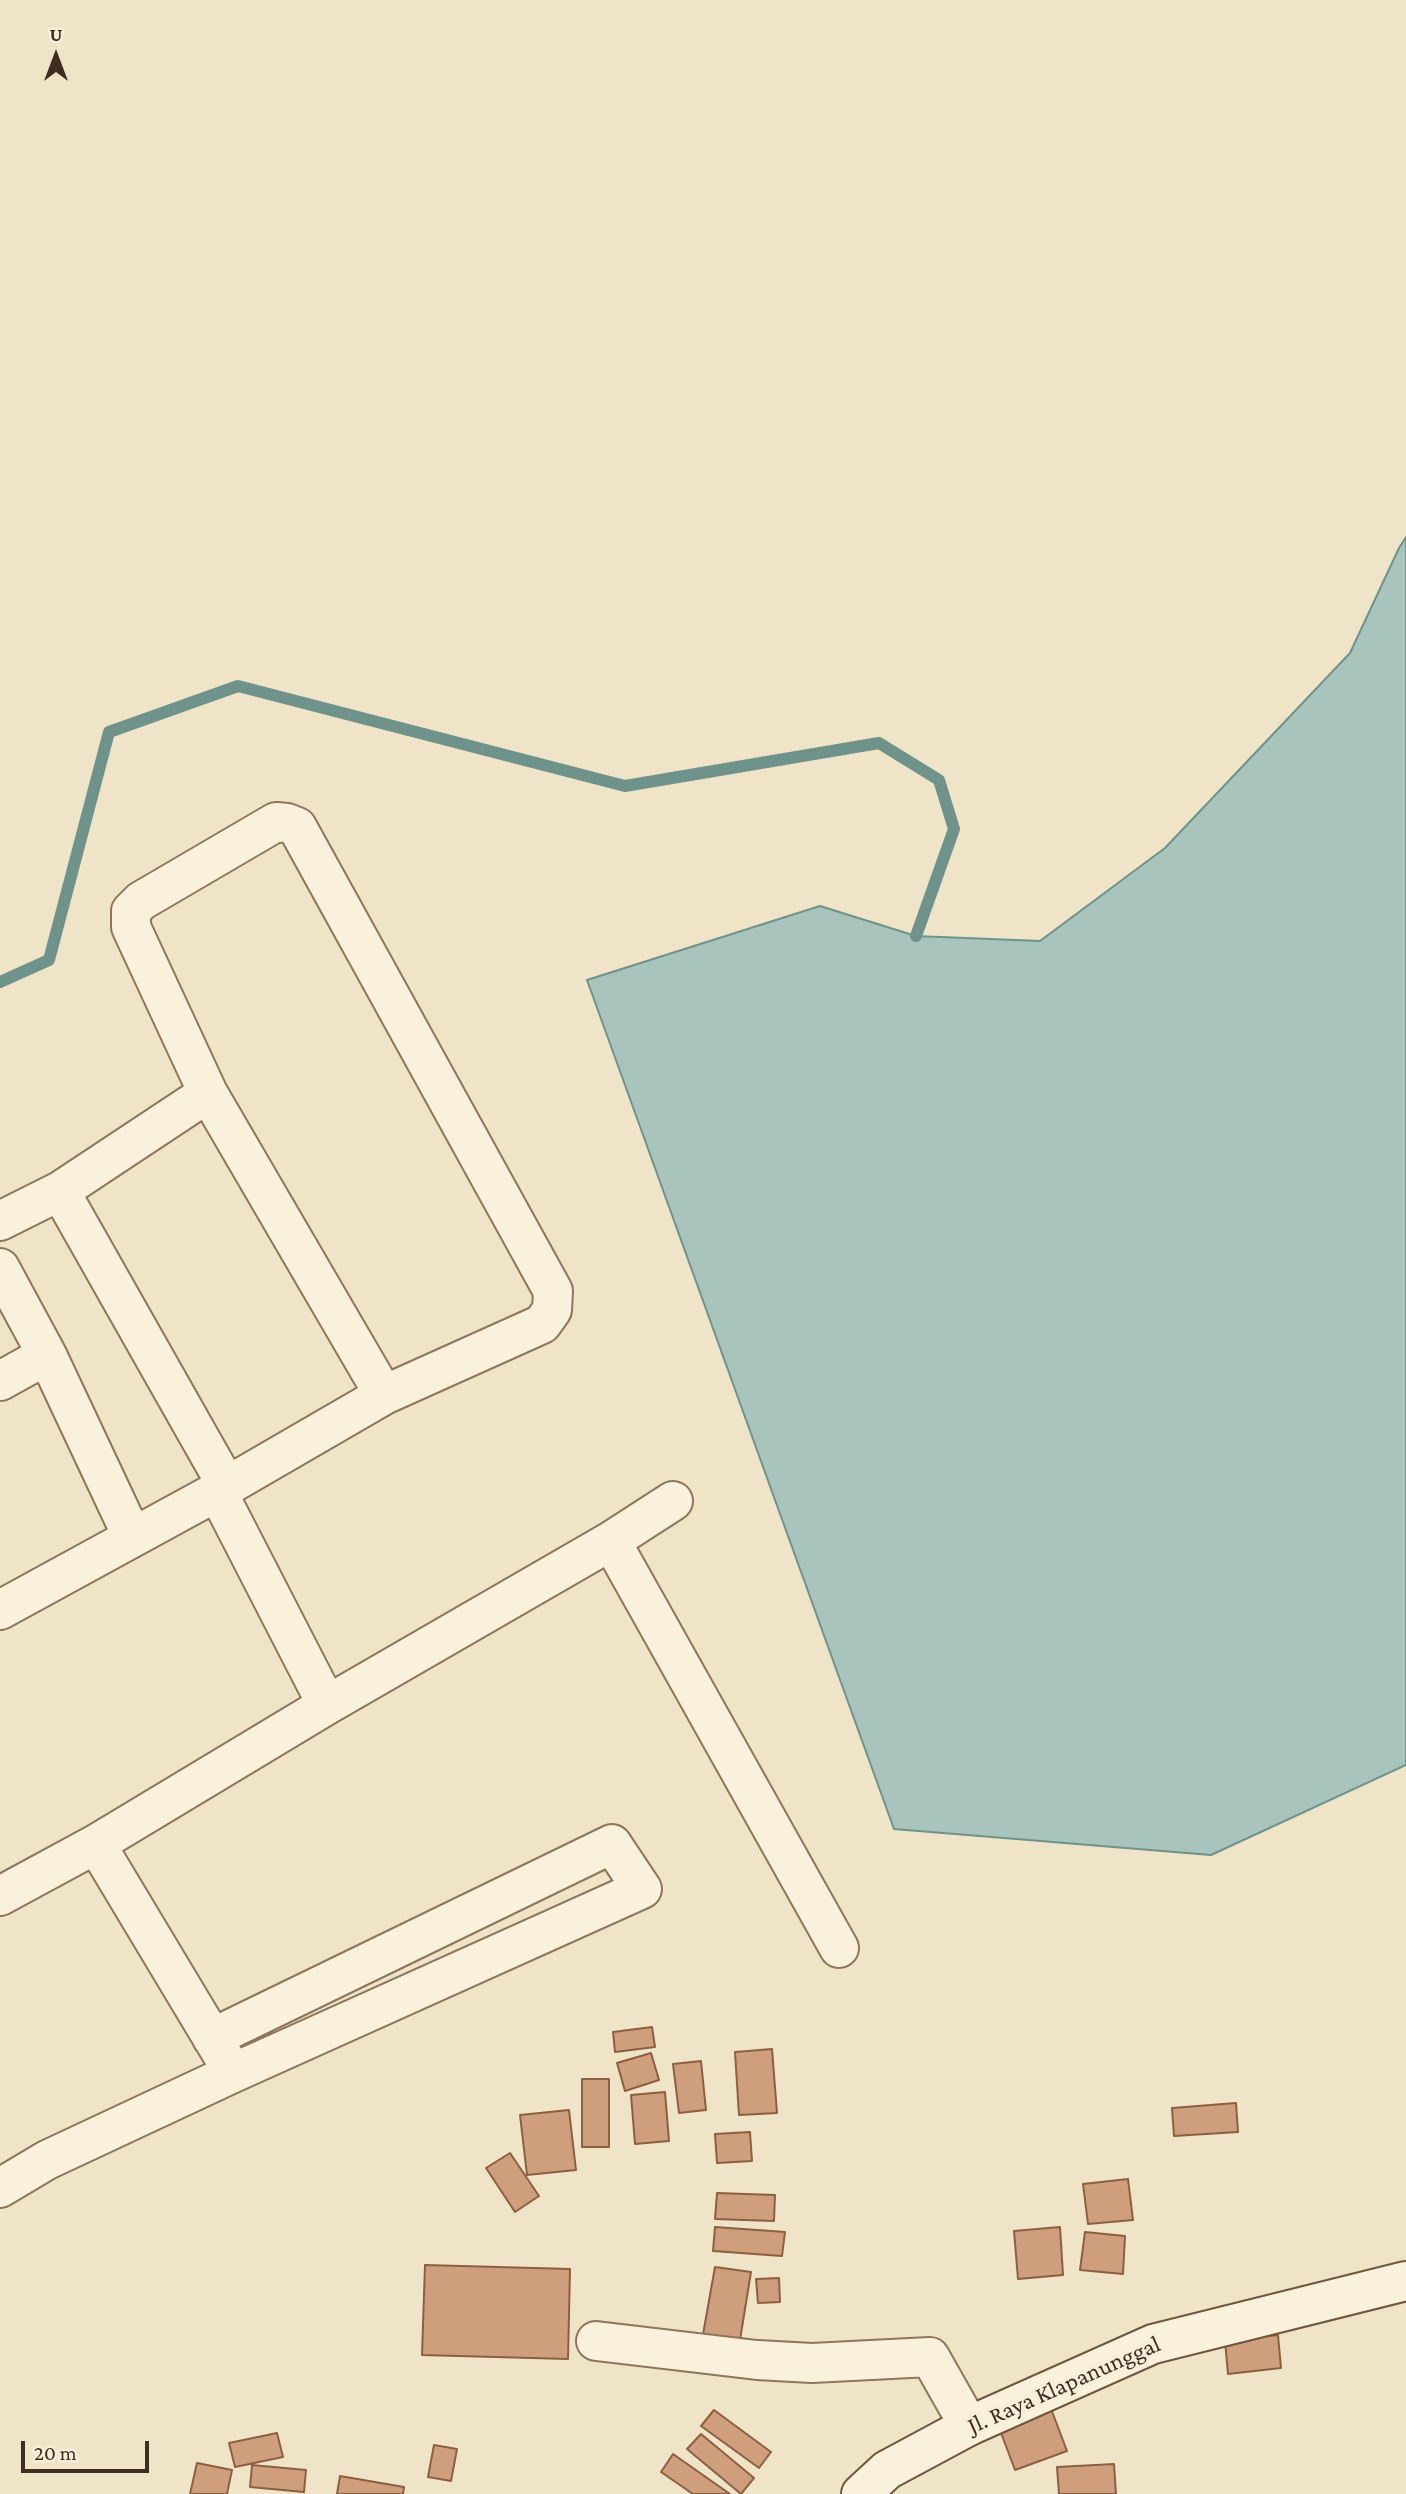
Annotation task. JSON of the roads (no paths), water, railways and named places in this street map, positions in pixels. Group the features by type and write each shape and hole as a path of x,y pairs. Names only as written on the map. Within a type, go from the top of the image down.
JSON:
{"street":[{"path":"0,1610 222,1489 384,1395 542,1325 552,1310 554,1291 297,827 276,822 141,901 131,911 131,927 208,1093 384,1395"},
{"path":"0,1221 60,1191 208,1093"},
{"path":"60,1191 222,1489 327,1705"},
{"path":"0,1268 47,1356 132,1536"},
{"path":"0,1381 47,1356"},
{"path":"0,1896 96,1844 327,1705 611,1541 673,1501"},
{"path":"611,1541 839,1948"},
{"path":"0,2188 47,2160 233,2073 642,1889 612,1843 212,2038"},
{"path":"96,1844 233,2073"},
{"name":"Jl. Raya Klapanunggal","path":"861,2494 887,2470 969,2426 1153,2343 1406,2281"},
{"path":"596,2341 757,2360 812,2363 930,2357 969,2426"}],"water":[{"path":"1406,537 1406,1765 1211,1855 894,1829 587,980 820,906 916,936 1040,941 1165,848 1350,653"}],"waterway":[{"path":"0,982 49,960 109,732 238,686 625,786 879,743 939,780 954,829 916,936"}]}
